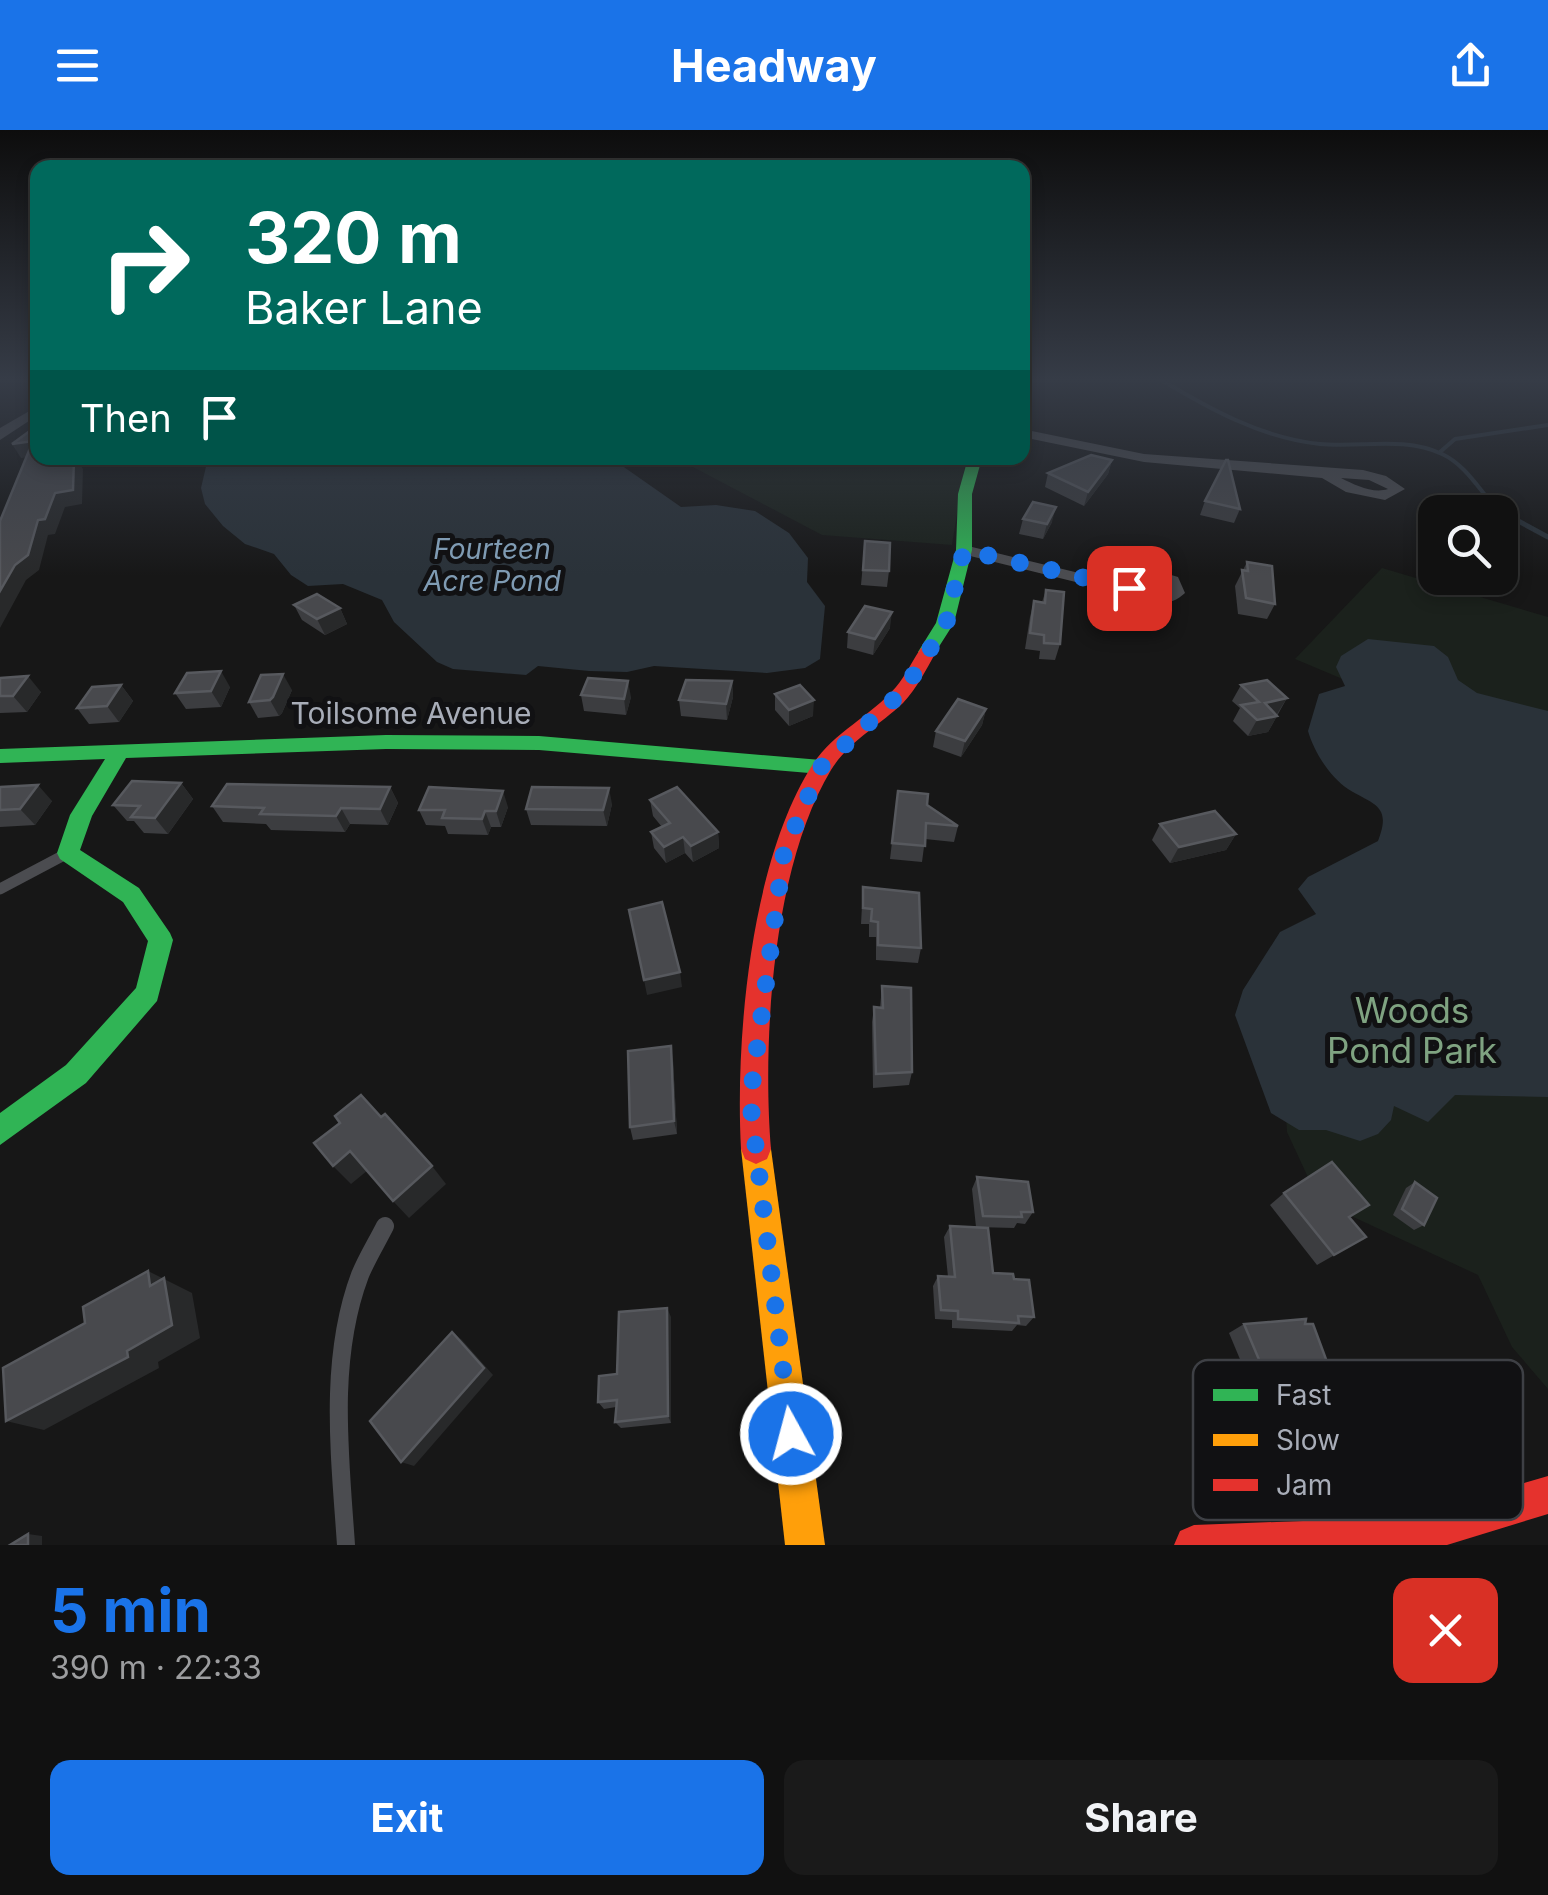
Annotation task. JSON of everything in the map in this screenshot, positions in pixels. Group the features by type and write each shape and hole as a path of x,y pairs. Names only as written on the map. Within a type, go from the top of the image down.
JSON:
{"street":[{"path":"1073,444 1144,458 1325,474"},
{"path":"805,1545 750,1100 784,852 821,767 911,679 946,624 964,550 965,494 973,465"},
{"path":"964,550 1108,585 1128,585"},
{"name":"Toilsome Avenue","path":"0,756 386,742 539,743 821,767"},
{"path":"0,1131 76,1074 148,993 160,940 131,896 68,853 82,815 120,751"},
{"path":"1523,1503 1548,1495"},
{"path":"1194,1545 1409,1537 1465,1520"}],"lane":[{"path":"0,889 68,853"},
{"path":"346,1545 340,1423 345,1342 361,1273 385,1226"}],"green space":[{"path":"965,465 952,545 822,535 691,466"},
{"name":"Woods Pond Park","path":"1382,568 1418,579 1418,595 1473,595 1548,617 1548,1389 1512,1347 1478,1275 1319,1201 1287,1132 1284,1080 1382,880 1391,826 1381,808 1341,779 1371,691 1295,659"}],"water":[{"name":"Fourteen Acre Pond","path":"206,465 621,465 681,507 716,505 755,511 789,533 808,558 807,582 825,606 820,659 805,668 767,673 654,666 627,672 538,666 526,675 453,669 437,662 394,622 382,600 343,584 308,586 291,575 274,554 245,544 205,504 201,488"},
{"name":"Woods Pond Park","path":"1368,639 1434,646 1448,657 1458,680 1477,693 1548,711 1548,1097 1455,1095 1428,1122 1394,1106 1391,1120 1378,1134 1360,1141 1326,1130 1299,1130 1271,1113 1235,1015 1243,990 1280,932 1316,914 1298,889 1308,877 1378,841 1382,813 1335,778 1308,731 1319,694 1345,686 1336,667 1341,656"}],"building":[{"path":"30,448 30,465 74,465 73,490 55,493 45,519 38,520 28,555 15,565 0,591 0,521"},
{"path":"1091,455 1112,460 1088,492 1048,473"},
{"path":"1228,460 1240,509 1205,501"},
{"path":"1033,502 1056,507 1047,524 1023,519"},
{"path":"865,541 890,543 889,571 863,570"},
{"path":"1247,562 1272,566 1275,604 1246,598 1242,570 1248,571"},
{"path":"1046,590 1064,592 1060,644 1044,643 1044,635 1030,633 1034,601 1045,603"},
{"path":"317,594 340,608 317,619 294,605"},
{"path":"865,606 892,612 875,639 848,632"},
{"path":"221,671 211,691 175,693 187,673"},
{"path":"283,674 270,700 249,702 261,675"},
{"path":"28,676 13,696 0,696 0,678"},
{"path":"588,678 628,681 624,699 581,695"},
{"path":"686,680 732,681 726,704 679,700"},
{"path":"1267,680 1287,698 1265,703 1277,716 1257,720 1241,705 1259,702 1241,685"},
{"path":"121,685 107,706 77,708 92,687"},
{"path":"800,685 814,700 789,710 775,694"},
{"path":"958,699 986,709 965,741 936,731"},
{"path":"132,781 181,783 155,818 131,817 140,806 113,805"},
{"path":"227,784 390,787 380,809 341,808 336,816 260,814 264,808 212,806"},
{"path":"38,785 20,809 0,810 0,787"},
{"path":"429,787 503,791 496,811 485,811 482,819 442,818 445,810 419,810"},
{"path":"532,787 609,788 603,810 526,809"},
{"path":"677,787 718,832 691,846 683,837 664,847 651,832 670,823 650,800"},
{"path":"898,791 928,794 927,805 958,826 926,823 925,846 892,843"},
{"path":"1215,811 1236,834 1179,847 1160,824"},
{"path":"863,887 919,893 921,948 878,945 878,922 871,921 872,909 863,908"},
{"path":"662,902 680,972 644,980 629,910"},
{"path":"882,986 911,988 912,1072 876,1074 874,1007 883,1008"},
{"path":"671,1046 674,1121 630,1127 628,1051"},
{"path":"361,1095 381,1117 385,1114 432,1166 393,1201 350,1151 333,1166 314,1143 340,1123 335,1116"},
{"path":"1332,1162 1369,1205 1349,1217 1366,1237 1334,1255 1284,1193"},
{"path":"977,1177 1028,1182 1033,1212 1021,1212 1022,1217 983,1216"},
{"path":"1415,1182 1437,1198 1424,1225 1402,1209"},
{"path":"950,1226 988,1228 993,1273 1029,1280 1034,1317 1018,1316 1019,1323 958,1319 958,1311 941,1310 938,1276 955,1277"},
{"path":"148,1271 150,1286 164,1278 172,1325 127,1351 128,1357 6,1421 3,1368 85,1323 83,1307"},
{"path":"667,1308 668,1416 615,1422 617,1400 598,1402 599,1376 617,1374 619,1312"},
{"path":"1306,1319 1305,1324 1313,1324 1326,1360 1259,1360 1244,1324"},
{"path":"452,1332 484,1368 401,1462 370,1421"},
{"path":"28,1534 28,1545 10,1545"}],"waterway":[{"path":"1320,444 1395,444"},
{"path":"1397,444 1427,449 1451,459 1486,495"},
{"path":"1440,452 1449,444"},
{"path":"1518,521 1548,537"}],"traffic: fast":[{"path":"927,652 945,623 964,550 965,494 973,465"},
{"path":"0,756 386,742 539,743 821,767"},
{"path":"0,1131 76,1074 148,993 161,940 131,895 68,853 81,815 120,751"}],"traffic: slow":[{"path":"756,1149 805,1545"}],"traffic: jam":[{"path":"756,1149 754,1061 765,955 787,851 802,806 828,759 903,691 927,652"},
{"path":"1523,1503 1548,1495"},
{"path":"1194,1545 1409,1537 1465,1520"}],"route":[{"path":"791,1434 750,1100 766,959 784,852 821,767 904,690 946,624 964,550 1129,588"}]}
